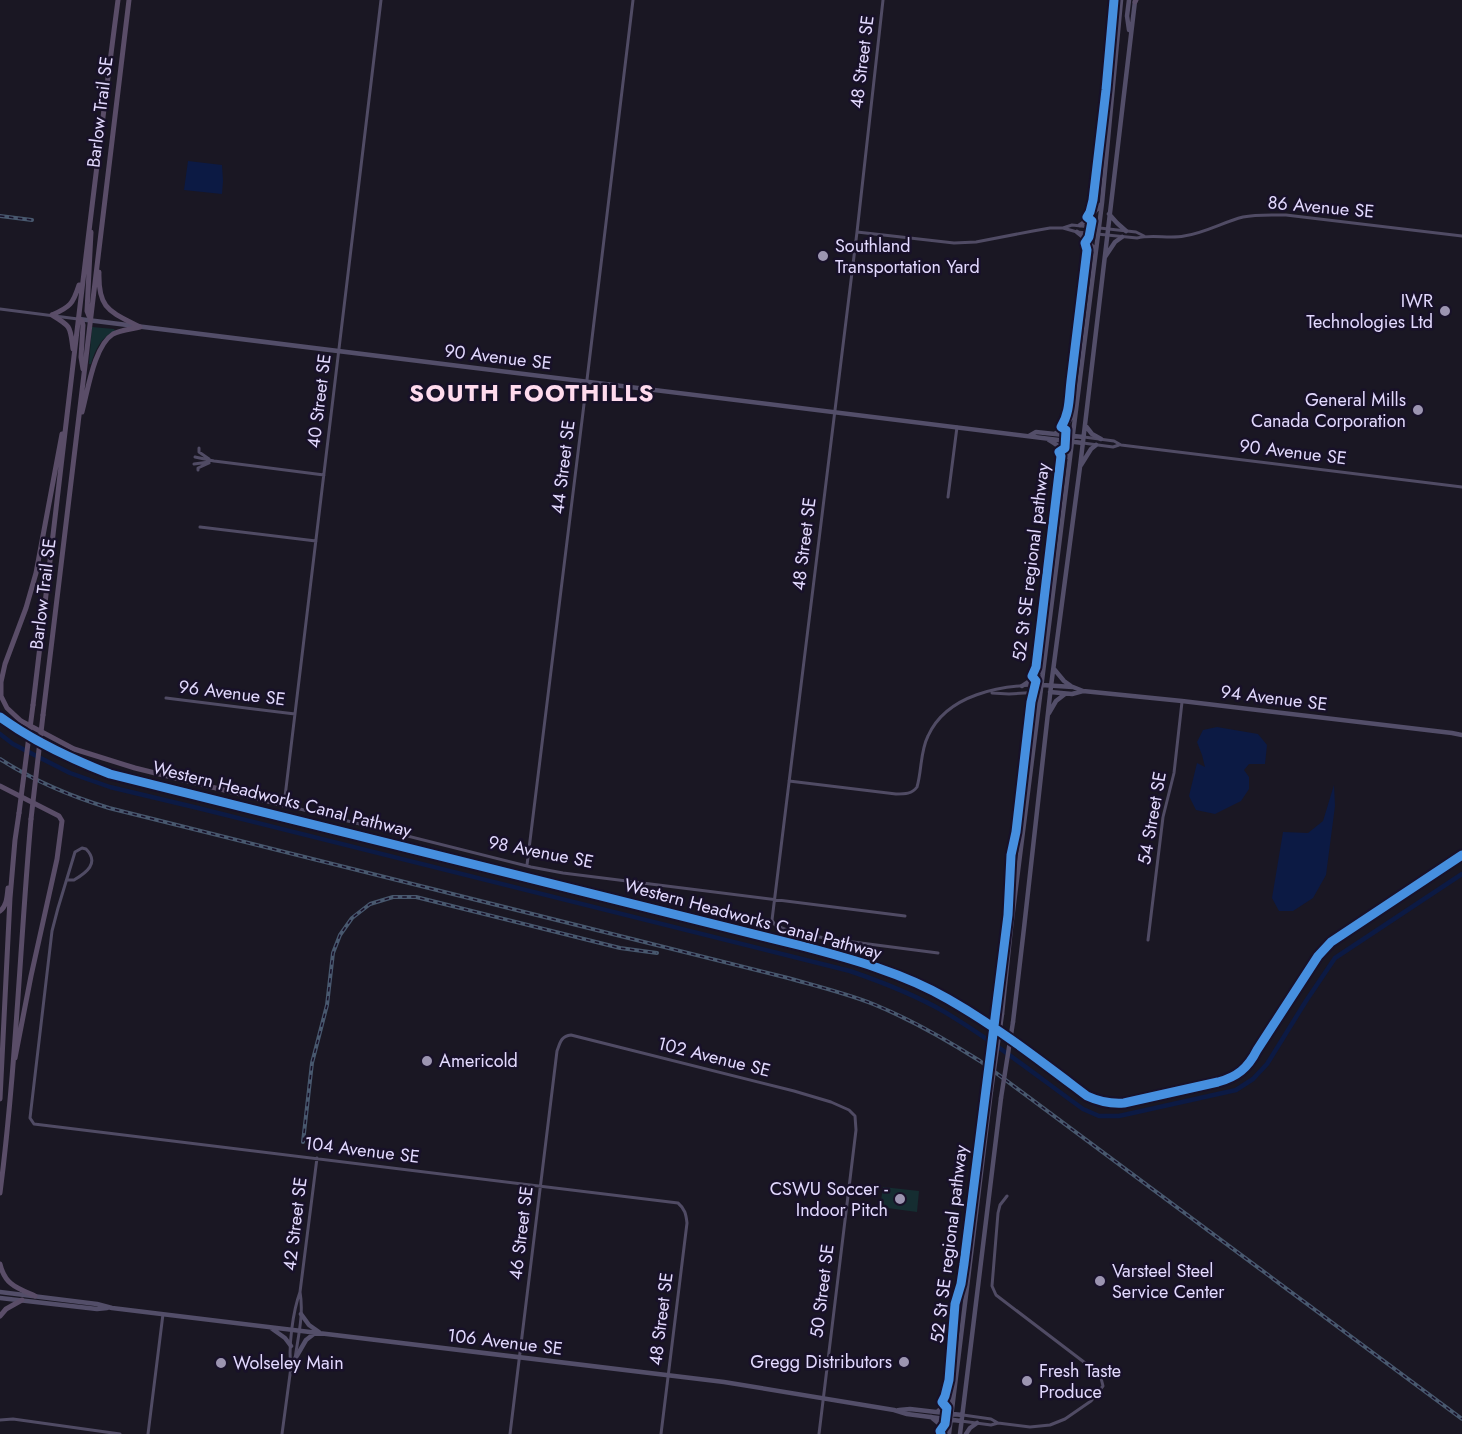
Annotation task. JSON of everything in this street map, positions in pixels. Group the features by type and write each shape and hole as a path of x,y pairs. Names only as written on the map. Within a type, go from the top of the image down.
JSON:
{"main road":[{"name":"Barlow Trail SE","path":"0,1099 13,857 33,705 90,212 118,0"},
{"name":"Barlow Trail SE","path":"0,1193 13,1065 31,819 129,0"},
{"path":"949,1434 1102,203 1121,0"},
{"path":"960,1434 1012,1022 1050,692 1080,467 1134,1"},
{"path":"1080,225 1089,219 1102,203"},
{"path":"90,212 92,220 87,311 90,320"},
{"path":"1109,214 1126,231"},
{"path":"1077,232 1095,250"},
{"path":"1103,260 1115,242 1122,237"},
{"path":"100,240 100,295 114,314 140,327"},
{"path":"52,315 66,309 73,301 84,265"},
{"path":"52,315 69,327 74,359"},
{"path":"78,319 83,325 81,357 84,379"},
{"name":"90 Avenue SE","path":"78,319 1046,439 1072,438"},
{"path":"76,434 98,351 114,333 140,327"},
{"path":"1056,434 1064,429 1077,408"},
{"path":"68,409 58,450 36,573 26,608 9,650 1,682 1,696 7,708 21,721 74,749 135,768 284,805"},
{"path":"1085,425 1092,434 1101,439"},
{"name":"90 Avenue SE","path":"1029,436 1036,432 1083,440"},
{"path":"1046,439 1059,446 1070,460"},
{"path":"1080,467 1091,448 1096,445"},
{"path":"1022,686 1034,678 1045,665"},
{"path":"1054,669 1064,681 1073,687"},
{"name":"94 Avenue SE","path":"1042,686 1073,687 1083,691 1182,700 1462,735"},
{"name":"94 Avenue SE","path":"1041,692 1072,694 1083,691"},
{"path":"1048,715 1056,701 1065,693"},
{"path":"0,786 59,816 62,821 57,859 31,976 18,1052 13,1065"},
{"path":"0,911 6,902 13,857"},
{"path":"0,1263 2,1272 13,1286 35,1296"},
{"name":"106 Avenue SE","path":"0,1292 97,1304 112,1308 724,1382 931,1417 962,1415"},
{"name":"106 Avenue SE","path":"0,1298 97,1309 112,1308"},
{"path":"0,1316 22,1300"},
{"path":"295,1359 306,1340 319,1333 301,1314"},
{"path":"268,1327 285,1338 291,1346"},
{"path":"937,1412 949,1402 955,1389"},
{"name":"106 Avenue SE","path":"894,1410 937,1412 961,1421"},
{"path":"931,1417 949,1434"},
{"path":"966,1434 977,1423"}],"street":[{"name":"40 Street SE","path":"284,805 381,0"},
{"name":"44 Street SE","path":"526,865 633,0"},
{"name":"48 Street SE","path":"883,0 857,232 772,920 775,926 789,931 830,939 938,953"},
{"name":"86 Avenue SE","path":"857,232 954,243 976,242 1050,228 1122,237 1167,238 1196,234 1243,217 1262,214 1462,236"},
{"name":"86 Avenue SE","path":"1063,228 1080,225 1136,232 1144,236"},
{"name":"90 Avenue SE","path":"0,309 78,319"},
{"path":"948,497 957,427"},
{"name":"90 Avenue SE","path":"1083,440 1101,439 1114,441 1121,445"},
{"name":"90 Avenue SE","path":"1083,440 1096,445 1113,447 1121,445 1462,486"},
{"path":"199,448 199,452 214,461"},
{"path":"195,457 324,475"},
{"path":"194,464 214,461"},
{"path":"198,470 214,461"},
{"path":"200,527 316,541"},
{"name":"94 Avenue SE","path":"789,781 896,794 908,793 917,787 928,734 939,718 956,704 968,697 987,693 1022,686 1042,686"},
{"name":"94 Avenue SE","path":"987,693 1041,692"},
{"name":"96 Avenue SE","path":"166,698 295,714"},
{"name":"54 Street SE","path":"1148,940 1163,817 1174,773 1182,700"},
{"name":"98 Avenue SE","path":"284,805 563,873 905,916"},
{"path":"82,848 86,849 91,855 89,868 74,880 68,880 75,852 82,848"},
{"name":"104 Avenue SE","path":"68,880 52,931 30,1118 34,1124 672,1202 678,1203 684,1209"},
{"name":"102 Avenue SE","path":"563,1037 571,1035 590,1039 794,1091 831,1102 849,1110 855,1116"},
{"name":"46 Street SE","path":"510,1434 558,1051 563,1037"},
{"name":"50 Street SE","path":"819,1434 856,1130 855,1116"},
{"name":"42 Street SE","path":"282,1434 291,1367 295,1359 296,1304 300,1292 317,1158"},
{"path":"962,1415 1030,1427 1050,1425 1065,1419 1091,1401 1102,1386 1097,1372 993,1291 997,1223 1000,1205 1007,1196"},
{"name":"48 Street SE","path":"661,1434 687,1223 684,1209"},
{"name":"42 Street SE","path":"291,1367 289,1357 291,1346 301,1314 300,1292"},
{"path":"148,1434 163,1314"},
{"path":"0,1420 13,1419 120,1434"},
{"path":"961,1421 991,1425 998,1423"}],"green space":[{"path":"92,327 115,331 102,340 89,364"},
{"name":"CSWU Soccer - Indoor Pitch","path":"883,1187 919,1191 917,1212 880,1207"}],"water":[{"path":"188,161 222,165 222,194 184,190"},
{"path":"1217,727 1258,734 1267,745 1265,764 1249,764 1244,770 1249,777 1249,789 1241,801 1215,814 1196,810 1189,796 1197,763 1205,767 1197,742 1203,730"},
{"path":"1334,785 1335,806 1326,875 1313,898 1293,911 1279,911 1272,898 1283,832 1308,833 1323,821"}],"waterway":[{"path":"0,734 13,744 70,773 110,787 850,971 897,989 943,1011 997,1046 1083,1109 1099,1116 1119,1116 1236,1090 1253,1079 1267,1064 1335,958 1462,874"}],"railway":[{"path":"0,216 32,220"},
{"path":"0,759 53,787 109,808 788,978 852,996 887,1010 980,1061 1462,1419"},
{"path":"303,1142 312,1063 327,1005 333,953 340,935 352,918 370,904 393,897 416,897 620,948 657,953"}],"cycle path":[{"name":"52 St SE regional pathway","path":"941,1434 947,1408 942,1402 949,1380 955,1304 964,1264 1008,915 1011,855 1016,832 1031,702 1036,681 1032,676 1036,667 1061,456 1059,452 1065,448 1066,430 1061,427 1069,405 1087,250 1085,243 1089,237 1092,221 1087,217 1093,200 1114,0"},
{"name":"Western Headworks Canal Pathway","path":"0,717 53,749 110,774 802,946 877,968 948,999 1002,1033 1087,1096 1110,1103 1124,1103 1218,1082 1241,1071 1250,1062 1318,956 1331,942 1462,855"}],"place":[{"name":"Southland Transportation Yard","path":"823,256"},
{"name":"IWR Technologies Ltd","path":"1445,311"},
{"name":"General Mills Canada Corporation","path":"1418,410"},
{"name":"Americold","path":"427,1061"},
{"name":"CSWU Soccer - Indoor Pitch","path":"900,1199"},
{"name":"Varsteel Steel Service Center","path":"1100,1281"},
{"name":"Gregg Distributors","path":"904,1362"},
{"name":"Wolseley Main","path":"221,1363"},
{"name":"Fresh Taste Produce","path":"1027,1381"}],"district":[{"name":"SOUTH FOOTHILLS","path":"532,392"}]}
